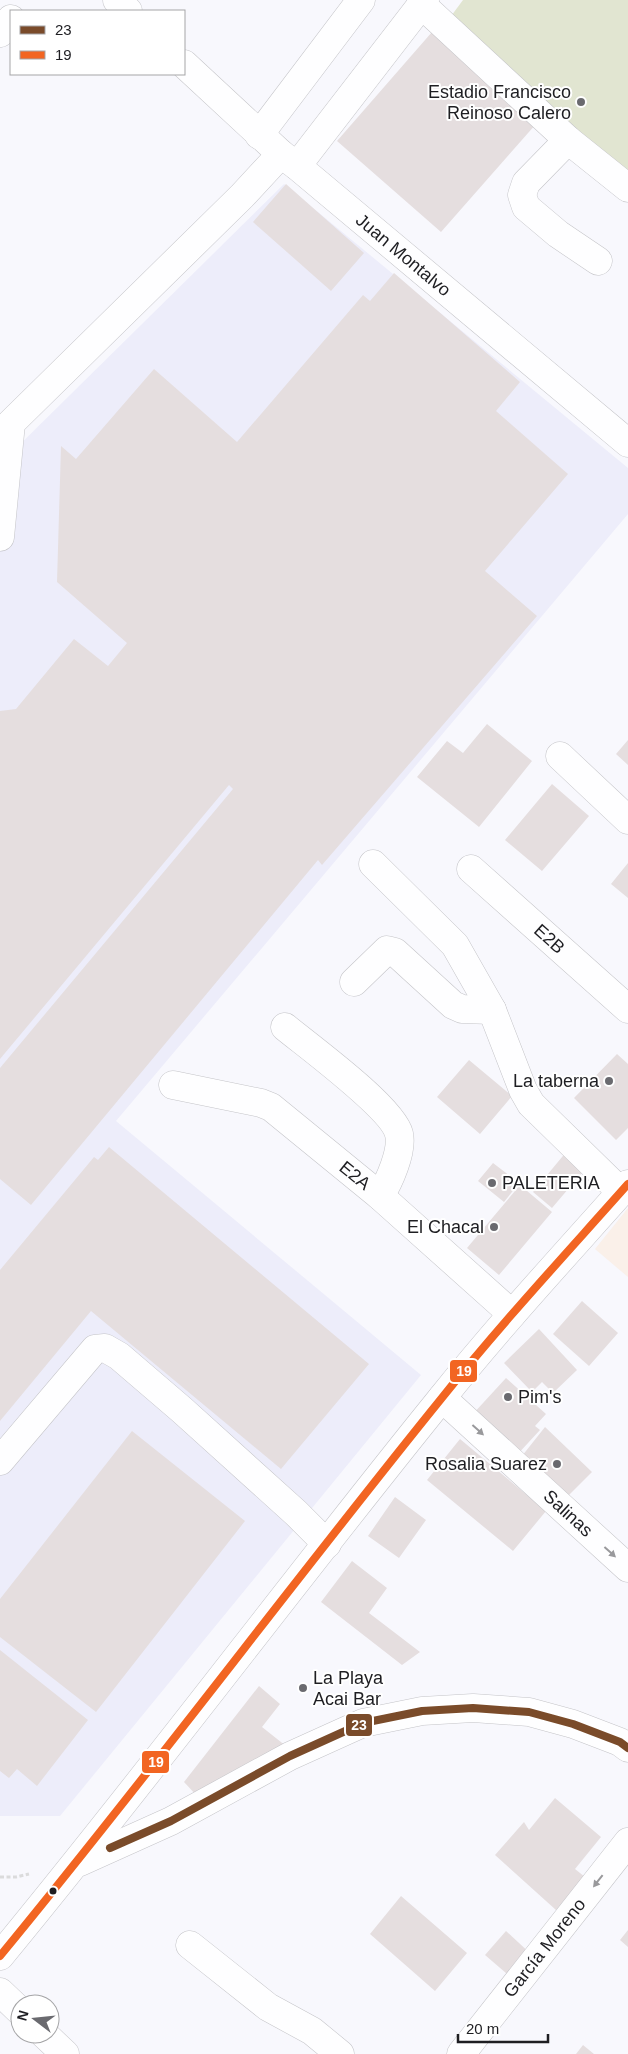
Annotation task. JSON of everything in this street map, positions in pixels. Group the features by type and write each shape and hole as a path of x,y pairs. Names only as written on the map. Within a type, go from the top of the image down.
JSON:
{"street":[{"path":"18,10 26,0"},
{"path":"117,0 127,10"},
{"path":"259,135 361,0"},
{"path":"0,537 11,423 242,196 289,160 423,2 568,140 628,188"},
{"path":"0,33 10,20"},
{"name":"Juan Montalvo","path":"185,65 259,135 628,443"},
{"path":"568,140 526,183 522,195 526,207 558,234 598,261"},
{"path":"560,756 628,820"},
{"path":"0,1956 76,1864 442,1398 512,1314 624,1188 531,1104 492,1010 456,945 372,864"},
{"name":"E2B","path":"471,869 628,1009"},
{"path":"354,982 387,950 395,952 453,1004 462,1009 492,1010"},
{"path":"285,1027 374,1100 399,1134 399,1149 387,1186 380,1196"},
{"name":"E2A","path":"173,1085 271,1107 380,1196 512,1314"},
{"path":"0,1461 95,1349 105,1348 119,1356 182,1410 296,1513 326,1544"},
{"name":"Salinas","path":"442,1398 628,1568"},
{"path":"76,1864 171,1820 290,1756 363,1723 422,1711 473,1708 529,1712 573,1724 620,1742 628,1748"},
{"name":"García Moreno","path":"461,2054 628,1842"},
{"path":"190,1945 268,2007 312,2031 340,2054"},
{"path":"0,1992 10,2002"},
{"path":"54,2044 65,2054"}],"shaded area":[{"path":"284,184 628,468 628,514 116,1121 421,1375 60,1816 0,1816 0,464"},
{"path":"628,1208 628,1277 595,1249"}],"green space":[{"name":"Estadio Francisco Reinoso Calero","path":"463,0 628,0 628,174 440,31"}],"building":[{"path":"432,32 536,124 441,232 337,141"},
{"path":"286,184 364,253 331,291 253,222"},
{"path":"394,273 520,382 496,411 568,474 485,571 537,616 322,865 318,860 31,1205 0,1179 0,1068 233,789 229,785 0,1059 0,711 16,709 74,639 108,666 127,643 57,582 61,446 76,459 154,369 237,442 363,295 370,301"},
{"path":"487,724 532,761 479,827 417,777 447,741 463,753"},
{"path":"628,740 628,765 616,754"},
{"path":"552,784 589,816 542,871 505,840"},
{"path":"628,863 628,898 611,884"},
{"name":"La taberna","path":"617,1054 628,1064 628,1128 616,1140 574,1098"},
{"path":"469,1060 512,1096 480,1134 437,1097"},
{"path":"109,1147 369,1364 281,1469 91,1311 0,1421 0,1270 94,1157 98,1160"},
{"path":"567,1151 586,1168 552,1208 533,1192"},
{"path":"493,1163 519,1183 504,1202 478,1181"},
{"path":"520,1185 552,1212 499,1275 467,1248"},
{"path":"582,1301 618,1333 589,1366 553,1334"},
{"path":"539,1329 577,1370 553,1393 542,1382 532,1392 504,1363"},
{"path":"506,1378 546,1414 535,1426 540,1430 516,1456 472,1415"},
{"name":"Rosalia Suarez","path":"545,1427 592,1472 566,1498 522,1456"},
{"path":"132,1431 245,1521 96,1712 0,1637 0,1599"},
{"path":"460,1439 546,1511 513,1551 427,1480"},
{"path":"395,1497 426,1520 399,1558 368,1536"},
{"path":"352,1561 387,1588 369,1613 420,1652 402,1665 321,1602"},
{"path":"0,1650 88,1720 37,1786 17,1769 9,1778 0,1771"},
{"path":"259,1686 280,1704 262,1727 291,1750 198,1797 184,1782"},
{"path":"555,1798 601,1837 575,1869 585,1877 556,1910 495,1855 524,1822 529,1830"},
{"path":"401,1896 467,1953 435,1991 370,1934"},
{"path":"628,1930 628,1947 620,1940"},
{"path":"506,1931 533,1956 513,1979 485,1955"},
{"path":"583,2045 594,2054 576,2054"}],"transit line":[{"name":"19","path":"0,1956 112,1818 463,1371 628,1184"},
{"name":"23","path":"110,1848 171,1821 290,1756 363,1723 422,1711 473,1708 529,1712 573,1724 620,1742 628,1748"}],"place":[{"name":"Estadio Francisco Reinoso Calero","path":"581,102"},
{"name":"La taberna","path":"609,1081"},
{"name":"PALETERIA","path":"492,1183"},
{"name":"El Chacal","path":"494,1227"},
{"name":"Pim's","path":"508,1397"},
{"name":"Rosalia Suarez","path":"557,1464"},
{"name":"La Playa Acai Bar","path":"303,1688"}]}
